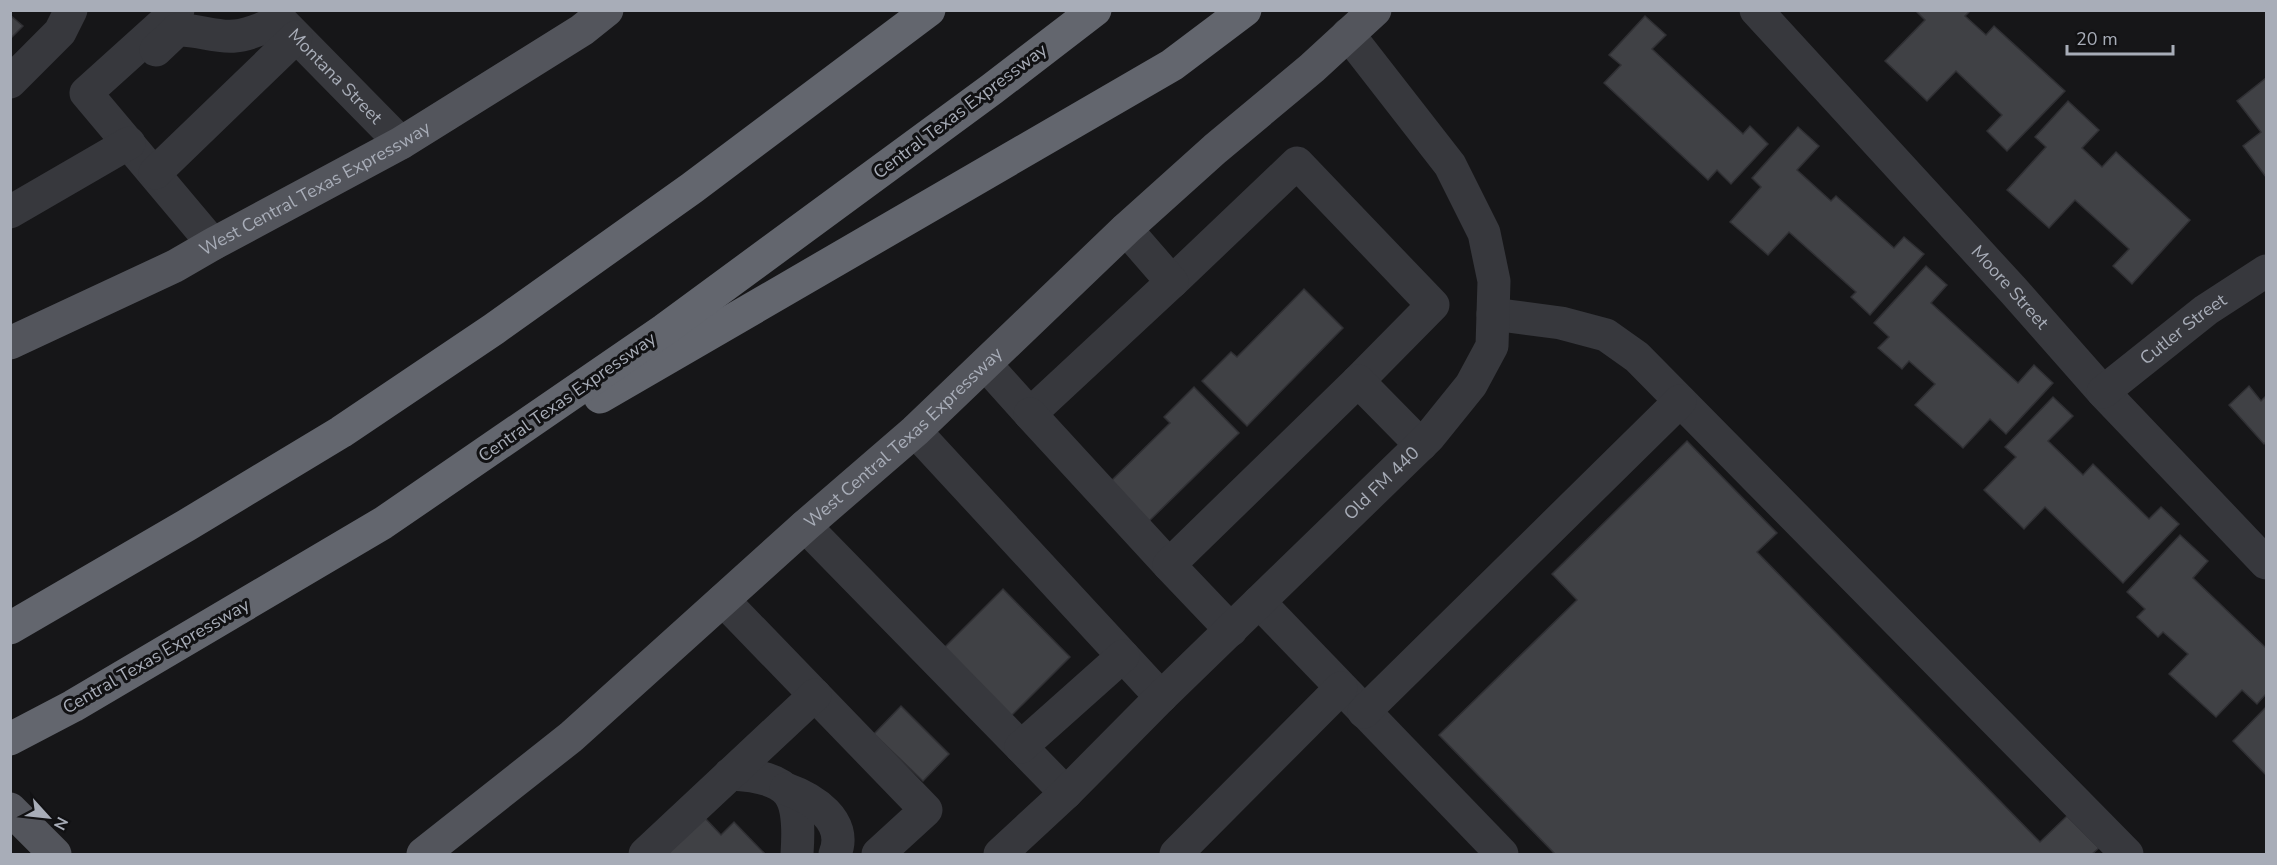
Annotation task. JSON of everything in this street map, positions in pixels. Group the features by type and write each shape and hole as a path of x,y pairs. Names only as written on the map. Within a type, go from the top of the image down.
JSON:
{"highway":[{"path":"10,628 341,432 494,329 692,188 929,10"},
{"name":"Central Texas Expressway","path":"10,739 73,706 383,523 664,330 983,96 1095,10"},
{"path":"383,523 1173,65 1245,10"}],"main road":[{"name":"West Central Texas Expressway","path":"10,343 176,266 401,143 582,30 607,10"},
{"name":"West Central Texas Expressway","path":"423,855 571,737 805,526 915,431 1126,229 1215,149 1312,68 1375,10"},
{"path":"10,809 55,855"}],"street":[{"path":"10,82 60,32 71,10"},
{"name":"Moore Street","path":"1756,10 2013,290 2103,392 2266,563"},
{"path":"213,244 86,93 174,20 190,29 236,36 283,23"},
{"path":"155,173 283,23"},
{"name":"Montana Street","path":"283,23 401,143"},
{"name":"Old FM 440","path":"1000,855 1430,437 1471,385 1492,346 1494,281 1484,233 1450,165 1348,34"},
{"path":"10,212 129,143"},
{"path":"1030,414 1297,163 1433,305 1169,565"},
{"path":"1126,229 1172,282"},
{"name":"Cutler Street","path":"2103,392 2206,310 2266,271"},
{"path":"1493,314 1561,322 1606,335 1637,357 2127,855"},
{"path":"986,365 1231,630"},
{"path":"1358,381 1421,445"},
{"path":"1364,712 1680,401"},
{"path":"915,431 1161,697"},
{"path":"805,526 1066,793"},
{"path":"723,600 926,810 878,855"},
{"path":"1259,602 1502,855"},
{"path":"1021,747 1123,656"},
{"path":"1176,855 1341,688"},
{"path":"645,855 815,695"},
{"path":"730,774 756,775 774,780 786,789 804,795 822,808 834,823 837,836 835,855"},
{"path":"786,789 796,804 799,830 797,855"}],"building":[{"path":"1915,10 1971,10 1965,16 1986,35 1994,26 2065,91 2007,151 1987,131 2002,115 1956,71 1927,101 1885,61 1925,20"},
{"path":"10,15 23,26 10,39"},
{"path":"1645,16 1666,35 1652,49 1743,134 1750,126 1768,144 1731,184 1717,170 1708,180 1604,83 1621,65 1609,55"},
{"path":"2266,78 2266,177 2243,146 2261,132 2237,101"},
{"path":"2068,101 2099,130 2082,148 2102,167 2116,152 2190,220 2132,284 2113,266 2129,249 2075,200 2049,228 2007,190 2046,147 2035,137"},
{"path":"1798,127 1819,146 1797,170 1831,201 1836,196 1894,248 1904,237 1924,254 1870,315 1851,297 1856,292 1789,232 1768,255 1730,222 1761,187 1752,178"},
{"path":"1926,266 1947,285 1931,303 2018,383 2034,365 2053,383 2006,434 1990,419 1963,448 1915,405 1935,384 1909,361 1902,369 1878,348 1889,337 1874,323"},
{"path":"1304,289 1343,328 1247,426 1202,381 1231,352 1237,357"},
{"path":"2249,386 2261,401 2266,396 2266,442 2264,444 2229,405"},
{"path":"1194,387 1239,433 1144,526 1105,487 1170,423 1164,417"},
{"path":"2053,397 2073,416 2048,441 2083,475 2093,464 2149,519 2161,507 2179,524 2123,583 2045,507 2024,529 1984,490 2016,457 2005,447"},
{"path":"1687,441 1777,533 1757,552 2040,842 2067,816 2099,848 2092,854 1555,854 1439,735 1577,600 1552,574"},
{"path":"2180,535 2208,561 2193,578 2266,648 2266,694 2257,704 2242,690 2216,717 2169,674 2188,654 2163,632 2158,637 2137,617 2145,609 2127,592"},
{"path":"1003,589 1070,657 1007,720 940,652"},
{"path":"901,706 949,754 923,781 874,734"},
{"path":"2266,707 2266,775 2233,741"},
{"path":"705,818 721,835 734,822 765,854 667,854"}]}
